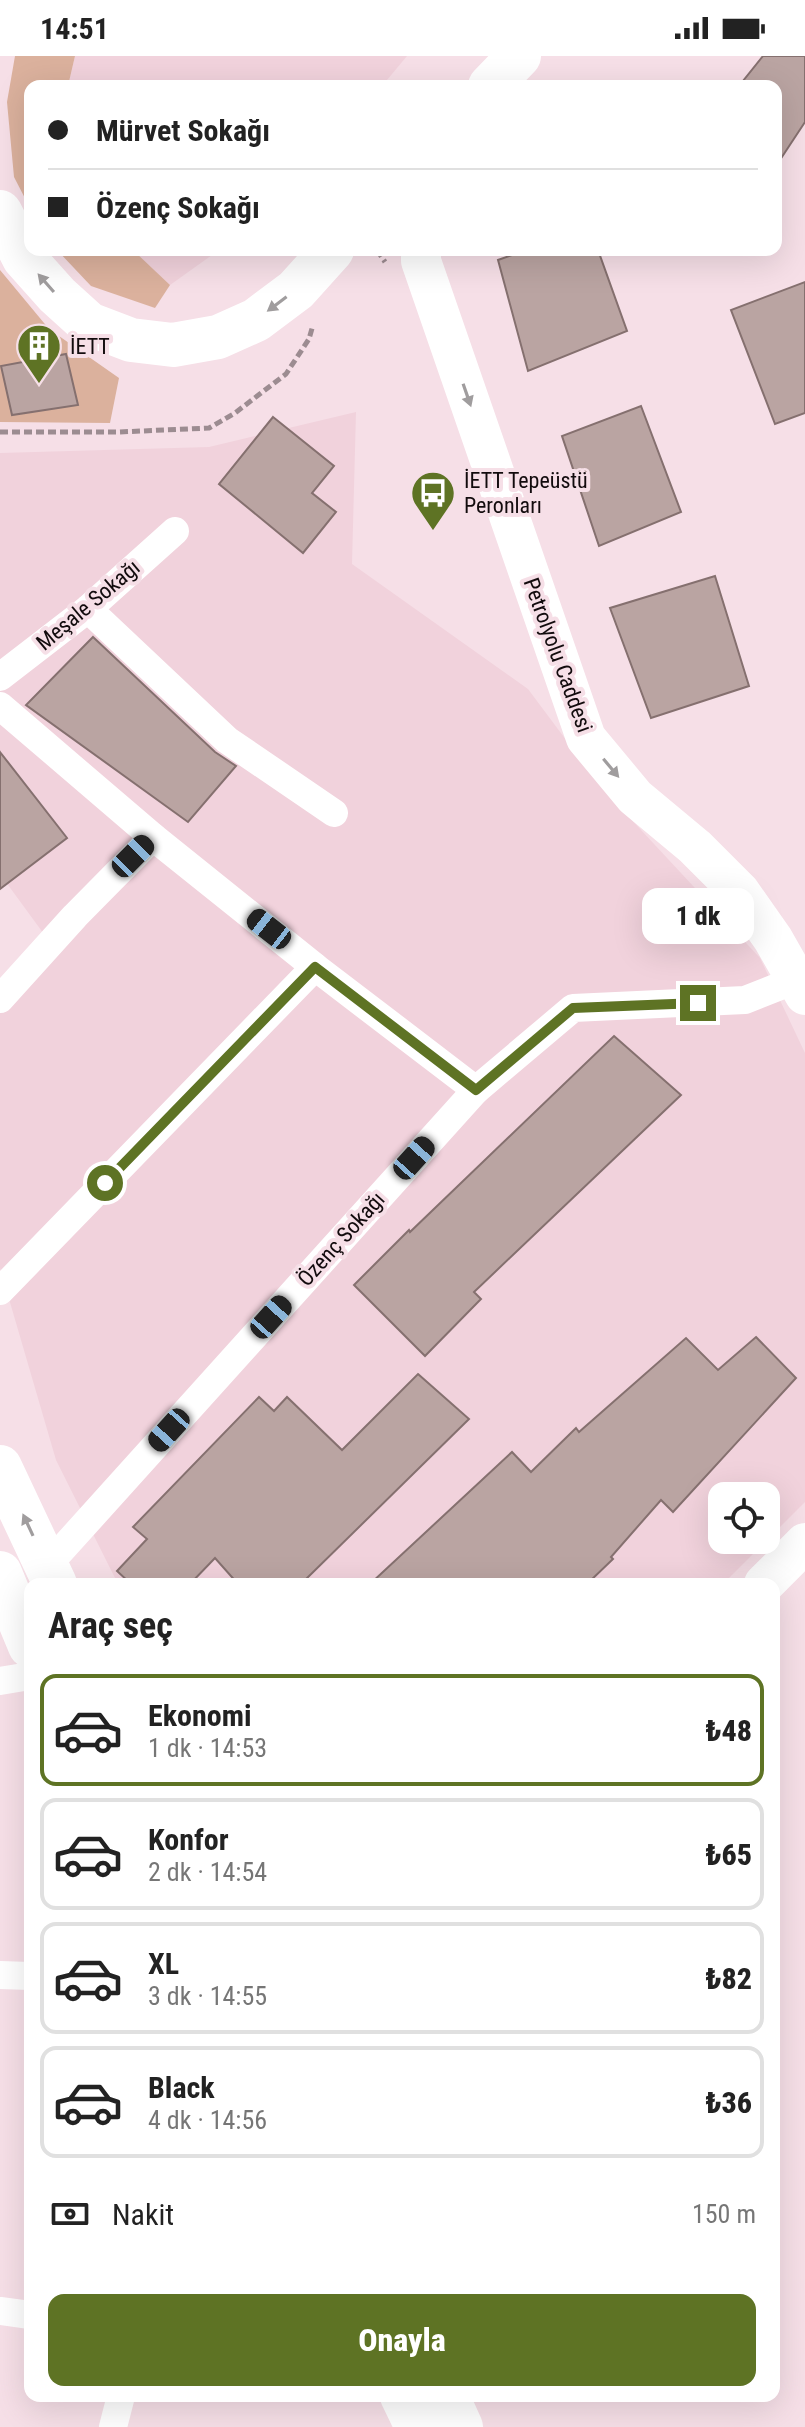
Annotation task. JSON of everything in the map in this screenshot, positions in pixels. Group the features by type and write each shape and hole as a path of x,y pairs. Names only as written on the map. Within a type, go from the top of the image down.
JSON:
{"main road":[{"path":"496,80 520,56"},
{"path":"506,80 520,56"},
{"path":"0,212 24,258 57,295 89,324 131,340 173,345 218,337 256,320 296,290 327,256"},
{"name":"Petrolyolu Caddesi","path":"421,256 586,738 635,797 695,847 740,892 801,987"},
{"path":"0,1467 51,1575"},
{"path":"770,1578 805,1543"},
{"path":"0,1573 24,1631"},
{"path":"405,2402 417,2427"},
{"path":"450,2402 461,2427"}],"street":[{"name":"Meşale Sokağı","path":"0,677 88,609 175,531"},
{"path":"88,609 227,740 334,813"},
{"path":"0,706 153,837 315,967 476,1090"},
{"path":"0,999 75,916 153,837"},
{"path":"0,1291 315,967"},
{"name":"Özenç Sokağı","path":"51,1575 476,1090 573,1008 745,1000 801,987"},
{"path":"0,1681 24,1677"},
{"path":"0,1975 24,1976"},
{"path":"0,2311 24,2314"},
{"path":"113,2427 119,2402"}],"path":[{"path":"0,432 209,428 235,413 286,374 309,339 317,311"}],"shaded area":[{"path":"15,56 75,56 69,80 24,80 24,196 14,177 7,102"},
{"path":"75,56 407,56 387,80 69,80"},
{"path":"63,256 139,256 170,285 155,308 91,286"},
{"path":"139,256 211,256 170,285"},
{"path":"0,270 49,329 119,378 110,423 0,422"},
{"path":"356,412 352,564 528,689 602,788 760,958 805,1053 805,1502 780,1527 780,1482 708,1482 708,1554 753,1554 729,1578 115,1578 56,1460 0,1268 0,1011 49,941 0,874 0,453 209,447"}],"building":[{"path":"763,56 805,56 805,122 782,157 782,80 744,80"},
{"path":"509,256 600,256 627,331 528,371 498,260"},
{"path":"805,282 805,413 775,424 731,310"},
{"name":"İETT","path":"66,354 78,405 12,415 1,366"},
{"path":"641,406 681,512 599,546 562,436"},
{"path":"273,417 334,466 312,493 336,512 303,553 219,484"},
{"path":"715,576 749,686 651,718 610,608"},
{"path":"93,637 215,752 236,766 188,822 26,705"},
{"path":"0,752 67,838 0,889"},
{"path":"614,1036 681,1095 474,1292 481,1299 425,1356 354,1285"},
{"path":"756,1337 796,1378 673,1512 661,1500 611,1557 613,1559 593,1578 376,1578 512,1452 531,1472 576,1428 579,1432 686,1338 718,1370"},
{"path":"418,1374 469,1419 307,1578 233,1578 215,1558 196,1578 125,1578 117,1571 147,1539 133,1527 259,1397 274,1411 287,1397 342,1450"}],"place":[{"name":"İETT","path":"39,385"},
{"name":"İETT Tepeüstü Peronları","path":"433,532"}],"route":[{"path":"105,1183 315,967 476,1090 573,1008 698,1003"}]}
